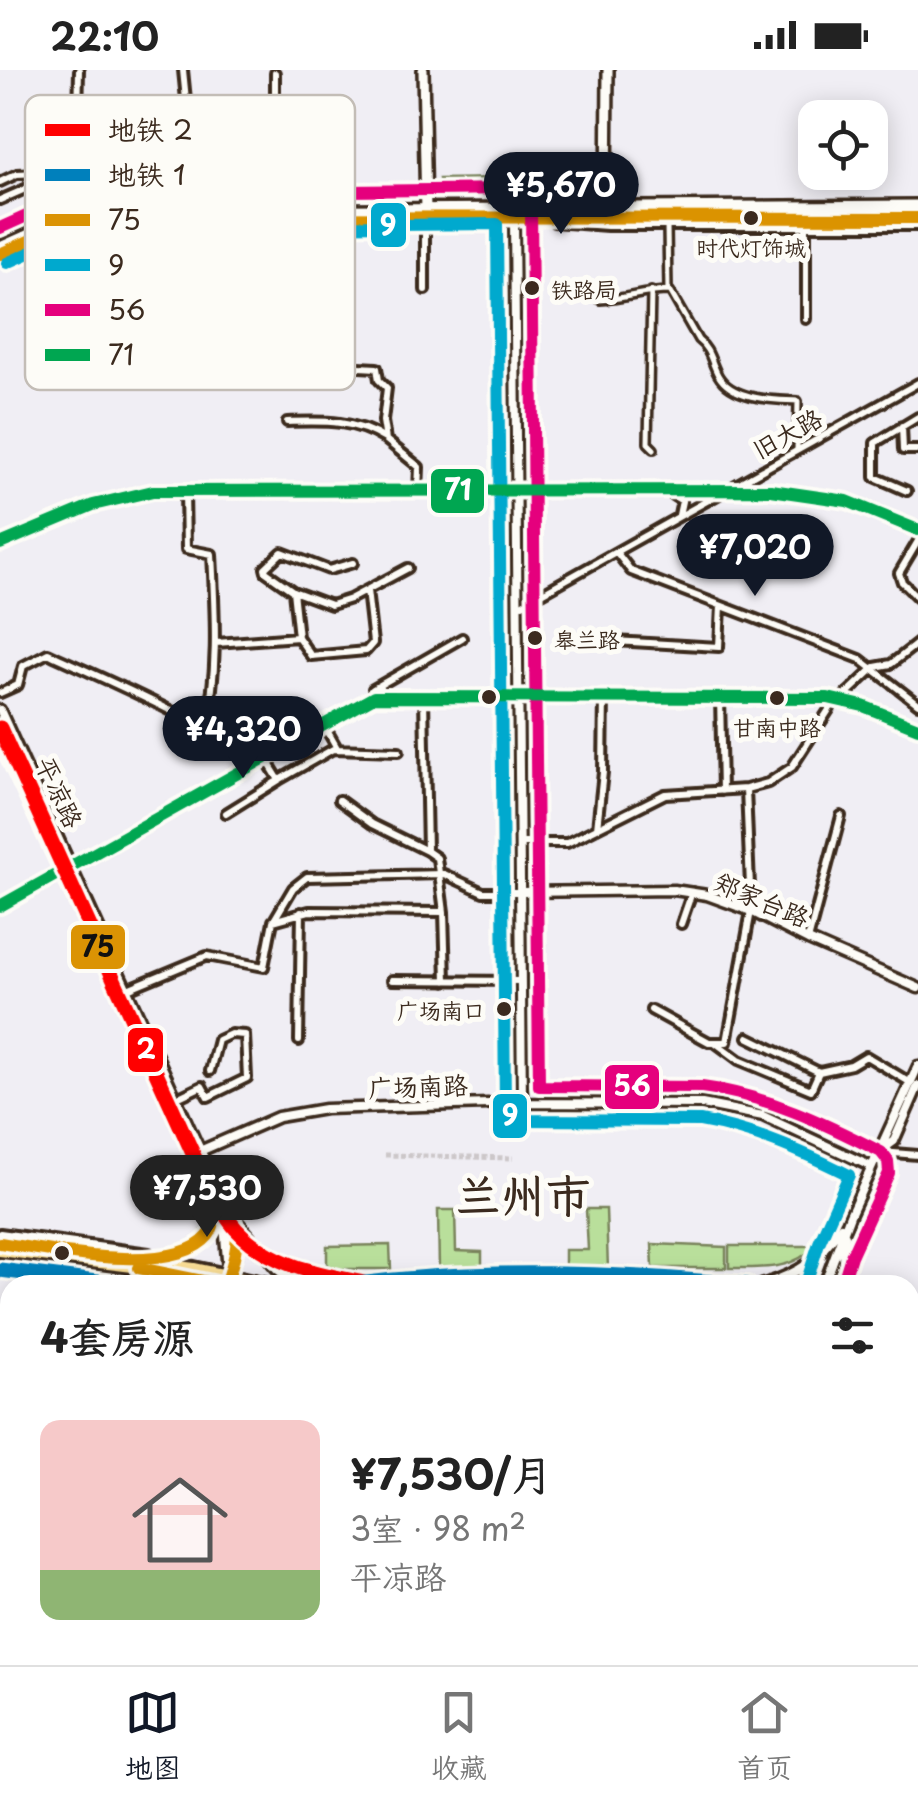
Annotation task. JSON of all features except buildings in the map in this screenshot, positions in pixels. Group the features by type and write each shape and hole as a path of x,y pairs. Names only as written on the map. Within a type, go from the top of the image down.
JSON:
{"main road":[{"path":"423,70 426,218"},
{"path":"607,206 608,70"},
{"path":"426,184 436,199 450,208"},
{"path":"355,216 426,218 450,208 514,206 918,205"},
{"path":"514,206 514,218"},
{"path":"355,219 806,222 918,218"},
{"path":"0,254 25,241"},
{"path":"0,254 25,243"},
{"path":"0,1247 119,1261 187,1275"},
{"path":"119,1261 155,1275"}],"street":[{"path":"183,70 185,95"},
{"path":"275,73 275,95"},
{"path":"0,182 25,173"},
{"path":"0,200 25,189"},
{"path":"806,206 806,319"},
{"path":"425,290 426,218"},
{"path":"522,1103 514,218 607,226 806,222 918,226"},
{"path":"667,226 668,291 698,340 706,346 720,380 755,399 798,402 797,450"},
{"path":"652,291 648,442 654,449"},
{"path":"600,300 668,291"},
{"path":"355,367 377,368 379,380 387,388 383,422 386,440"},
{"name":"旧大路","path":"519,606 918,383"},
{"path":"650,411 662,411"},
{"path":"906,491 875,477 875,443 918,417"},
{"path":"287,422 333,420 356,424 386,440 420,466 418,491"},
{"path":"902,426 904,450 918,450"},
{"path":"770,466 760,474 760,482 766,488 834,495 879,510 918,530"},
{"path":"652,490 672,493 682,501 682,510 668,524"},
{"path":"0,544 82,506 116,496 185,491 785,490"},
{"path":"185,491 186,549 212,554 216,642 212,700 204,730"},
{"path":"918,541 899,574 918,598"},
{"path":"353,563 329,570 282,552 265,568 294,590 331,605 408,568"},
{"path":"617,553 631,570 874,667 918,704"},
{"path":"294,590 298,637 312,656 366,652 373,643 368,590"},
{"path":"614,641 718,647 721,606"},
{"path":"216,642 298,637"},
{"path":"374,697 373,689 462,638"},
{"path":"521,844 567,843 665,794 746,789 768,783 792,766 838,700 874,667 891,664 918,643"},
{"path":"0,693 18,685 23,666 48,654 204,730 242,755 249,766"},
{"path":"720,695 722,790"},
{"path":"0,906 374,697 720,695 838,700 918,728"},
{"path":"597,828 603,772 604,696"},
{"path":"424,697 427,851"},
{"name":"平凉路","path":"0,710 223,1212 225,1275"},
{"path":"324,724 337,749"},
{"name":"平凉路","path":"0,738 67,868"},
{"path":"226,812 337,749 399,751"},
{"path":"265,757 279,780"},
{"path":"715,1042 727,1042 751,910 746,789"},
{"path":"339,800 372,824 437,858 444,912 446,981"},
{"path":"808,940 841,816"},
{"path":"124,991 208,956 264,967 273,921 293,888 307,877 437,873 451,874 483,892 521,892"},
{"name":"郑家台路","path":"521,892 692,892 751,910 808,940 918,988"},
{"path":"680,924 692,892"},
{"path":"273,921 301,912 444,912"},
{"path":"299,1040 301,912"},
{"path":"392,980 522,981"},
{"name":"平凉路","path":"124,991 236,1220 284,1275"},
{"path":"651,1010 715,1042 739,1060 811,1090 819,1072"},
{"path":"176,1098 202,1086 208,1097 247,1078 245,1036 231,1034 218,1040 210,1071"},
{"path":"748,1037 819,1072 866,1056 914,1084"},
{"path":"828,1275 872,1166 914,1084 918,1066"},
{"name":"广场南路","path":"200,1151 259,1124 299,1113 522,1103 730,1108 764,1116 872,1166"},
{"path":"880,1152 918,1156"},
{"path":"119,1261 182,1252 200,1245 213,1226 216,1198"},
{"path":"793,1275 816,1260 850,1215"},
{"path":"848,1275 843,1260 850,1215"},
{"path":"228,1275 238,1246 236,1220"},
{"path":"0,1233 160,1254"}],"green space":[{"path":"528,177 600,178 600,192 596,197 532,197 528,193"},
{"path":"510,178 507,195 448,196 442,194 439,179"},
{"path":"586,1209 606,1209 608,1270 565,1269 565,1250 588,1250"},
{"path":"438,1210 455,1210 456,1251 482,1252 482,1270 439,1270"},
{"path":"652,1244 726,1247 726,1268 653,1268"},
{"path":"390,1245 391,1269 327,1269 327,1246"},
{"path":"729,1246 814,1246 786,1264 740,1268 729,1268"}],"tunnel":[{"path":"385,1155 513,1158"}],"metro line":[{"name":"2","path":"0,728 209,1189 236,1229 250,1242 283,1261 327,1275"},
{"name":"1","path":"0,1270 40,1275"},
{"name":"1","path":"474,1275 582,1275"}],"transit line":[{"name":"56","path":"355,191 514,189 527,195 531,206 539,1086 702,1087 726,1091 794,1112 881,1152 888,1161 889,1173 845,1275"},
{"name":"56","path":"0,228 25,217"},
{"name":"75","path":"355,217 918,218"},
{"name":"9","path":"355,225 497,224 505,1108 511,1117 520,1120 700,1121 777,1142 849,1175 809,1275"},
{"name":"75","path":"0,254 25,243"},
{"name":"9","path":"7,263 25,255"},
{"name":"71","path":"0,544 93,505 153,491 771,490 847,501 918,530"},
{"name":"71","path":"0,906 374,697 828,698 863,706 918,728"},
{"name":"75","path":"0,738 216,1198 214,1223 208,1236 191,1248 168,1255 109,1258 0,1243"},
{"name":"75","path":"217,1187 237,1234 229,1275"},
{"name":"75","path":"139,1268 173,1275"}],"place":[{"name":"时代灯饰城","path":"751,218"},
{"name":"铁路局","path":"532,288"},
{"name":"皋兰路","path":"535,638"},
{"name":"甘南中路","path":"777,698"},
{"name":"广场南口","path":"504,1009"}],"district":[{"name":"兰州市","path":"523,1193"}]}
